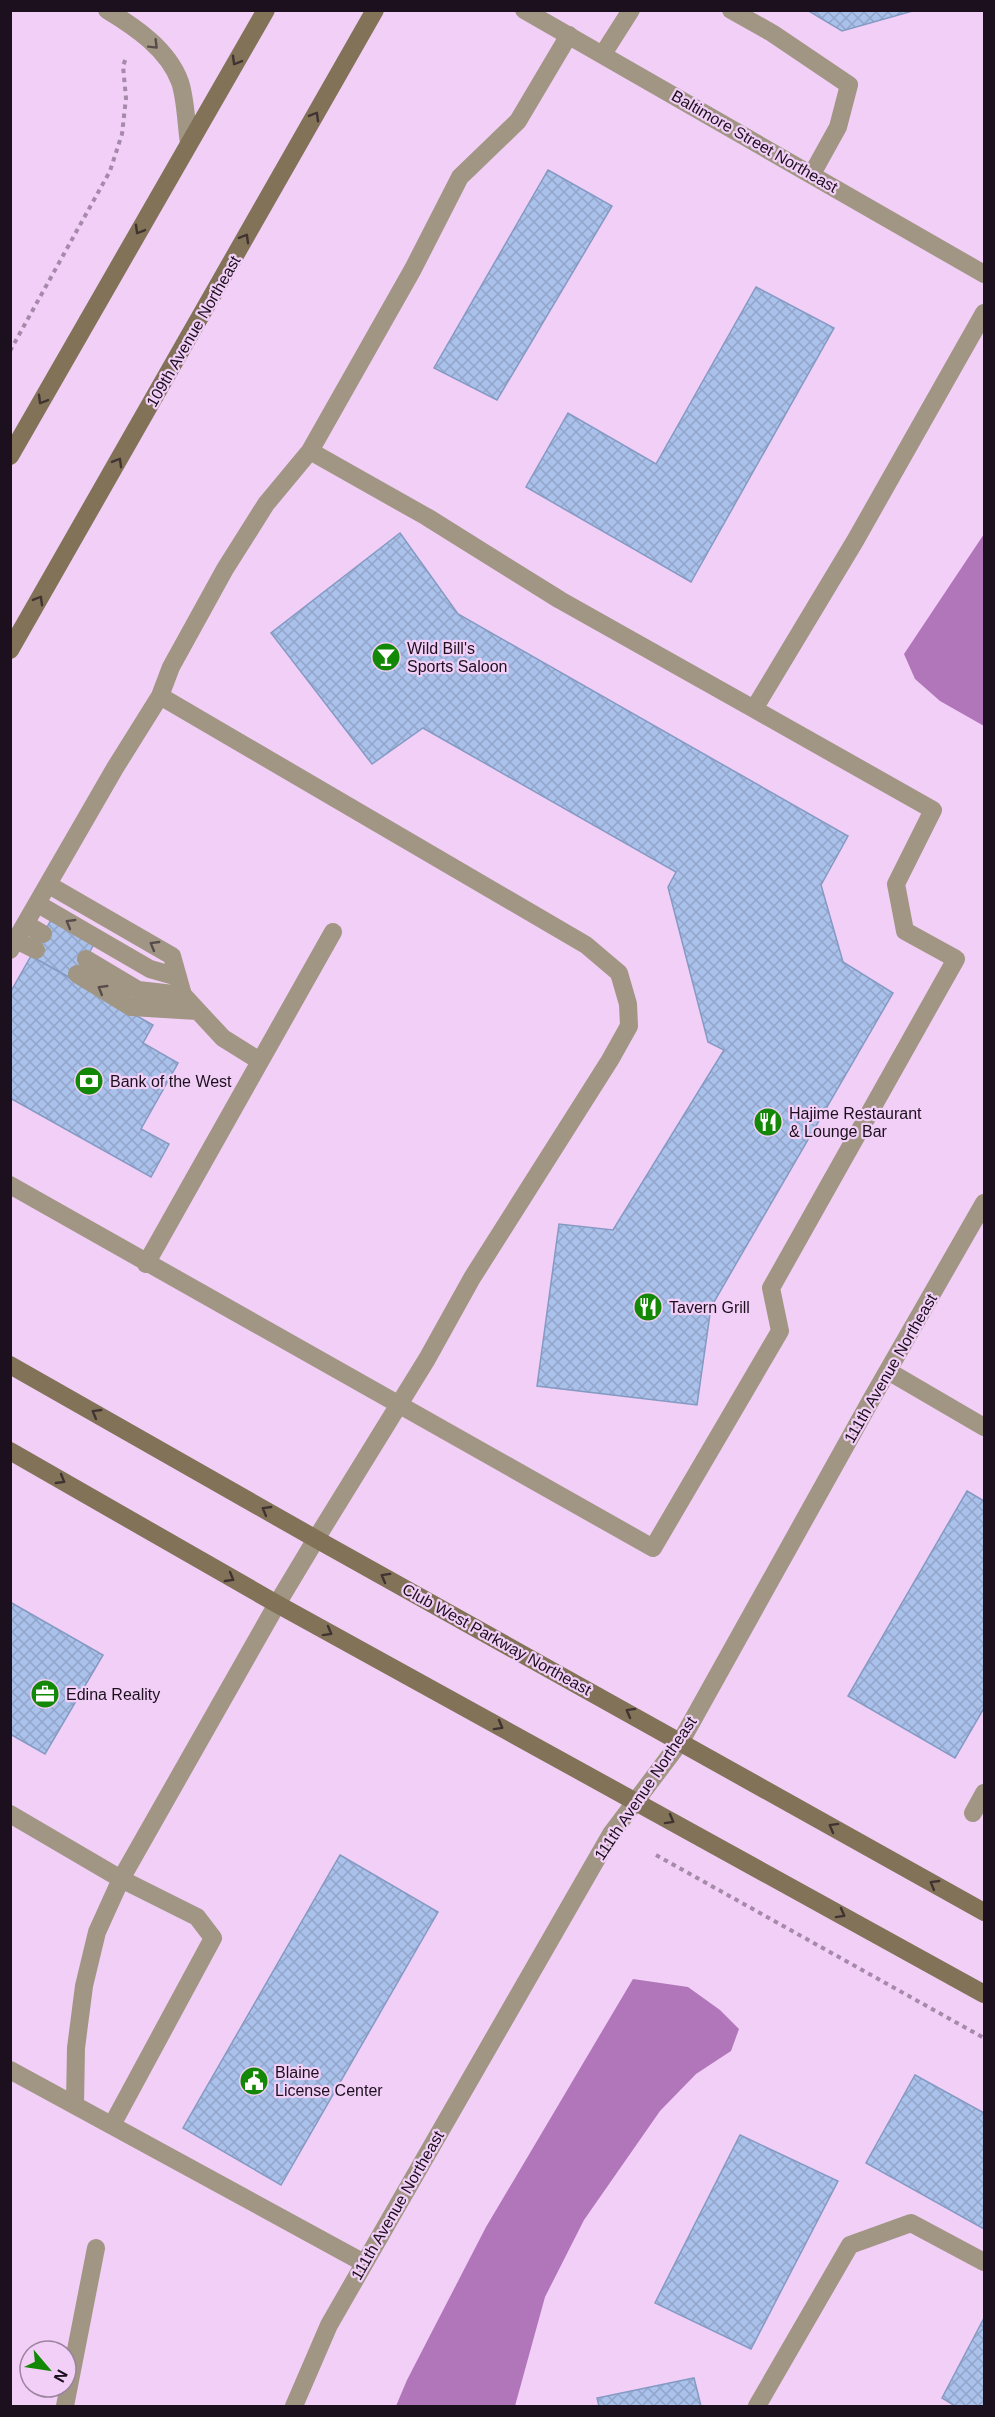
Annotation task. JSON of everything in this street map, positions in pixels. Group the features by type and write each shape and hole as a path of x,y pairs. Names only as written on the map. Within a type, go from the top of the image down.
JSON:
{"street":[{"path":"107,10 139,31 163,54 180,82 189,143"},
{"path":"10,456 266,10"},
{"name":"109th Avenue Northeast","path":"10,650 375,10"},
{"name":"Baltimore Street Northeast","path":"524,10 984,274"},
{"path":"603,54 631,10"},
{"path":"731,10 771,33 849,85 838,127 812,174"},
{"path":"40,942 18,938 115,768 160,696 171,667 225,569 266,504 310,451 330,421 460,177 518,121 569,35"},
{"path":"754,709 855,541 984,313"},
{"path":"10,1185 653,1548 780,1331 771,1288 956,959 906,931 896,884 933,810 560,600 427,517 310,451"},
{"path":"75,2104 76,2048 84,1986 97,1932 121,1879 277,1604 427,1359 472,1278 629,1026 628,1004 620,973 586,945 160,696"},
{"path":"49,885 172,956 180,986 197,1011 223,1038 260,1061"},
{"path":"38,904 180,986"},
{"path":"146,1263 333,932"},
{"path":"180,986 138,990 82,967 131,1007 197,1011"},
{"name":"111th Avenue Northeast","path":"294,2406 328,2325 611,1834 681,1741 984,1203"},
{"name":"Club West Parkway Northeast","path":"10,1365 316,1539 984,1912"},
{"path":"888,1371 984,1427"},
{"path":"10,1451 277,1604 984,1994"},
{"path":"973,1813 984,1793"},
{"path":"10,1814 121,1879 197,1917 213,1938 112,2125"},
{"path":"10,2070 364,2263"},
{"path":"757,2406 850,2246 910,2223 984,2262"},
{"path":"65,2406 96,2248"}],"path":[{"path":"10,351 110,171 122,134 126,98 123,66 127,56"},
{"path":"656,1855 984,2038"}],"shaded area":[{"path":"984,534 984,726 940,701 915,679 904,654"},
{"path":"633,1979 688,1987 720,2010 739,2029 731,2051 696,2074 660,2111 584,2220 545,2297 515,2406 396,2406 407,2380 486,2227"}],"building":[{"path":"807,10 916,10 842,31"},
{"path":"548,170 612,206 497,400 434,368"},
{"path":"756,287 834,328 691,582 526,487 568,413 656,464"},
{"path":"400,533 458,614 848,836 821,885 843,962 893,993 711,1307 697,1405 537,1386 559,1224 613,1230 724,1050 708,1042 668,887 676,872 423,728 372,764 271,633"},
{"path":"51,920 94,944 74,980 31,956"},
{"name":"Bank of the West","path":"31,956 153,1025 143,1043 178,1063 141,1129 169,1144 151,1177 10,1098 10,993"},
{"path":"967,1491 984,1501 984,1708 955,1758 848,1696"},
{"name":"Edina Reality","path":"10,1602 103,1655 45,1754 10,1734"},
{"path":"340,1855 438,1912 281,2185 183,2128"},
{"path":"915,2075 984,2113 984,2229 866,2163"},
{"path":"740,2135 838,2181 751,2349 655,2303"},
{"path":"984,2318 984,2406 955,2406 942,2398"},
{"path":"694,2378 701,2406 599,2406 597,2398"}],"place":[{"name":"Wild Bill's Sports Saloon","path":"386,657"},
{"name":"Bank of the West","path":"89,1081"},
{"name":"Hajime Restaurant & Lounge Bar","path":"768,1122"},
{"name":"Tavern Grill","path":"648,1307"},
{"name":"Edina Reality","path":"45,1694"},
{"name":"Blaine License Center","path":"254,2081"}]}
